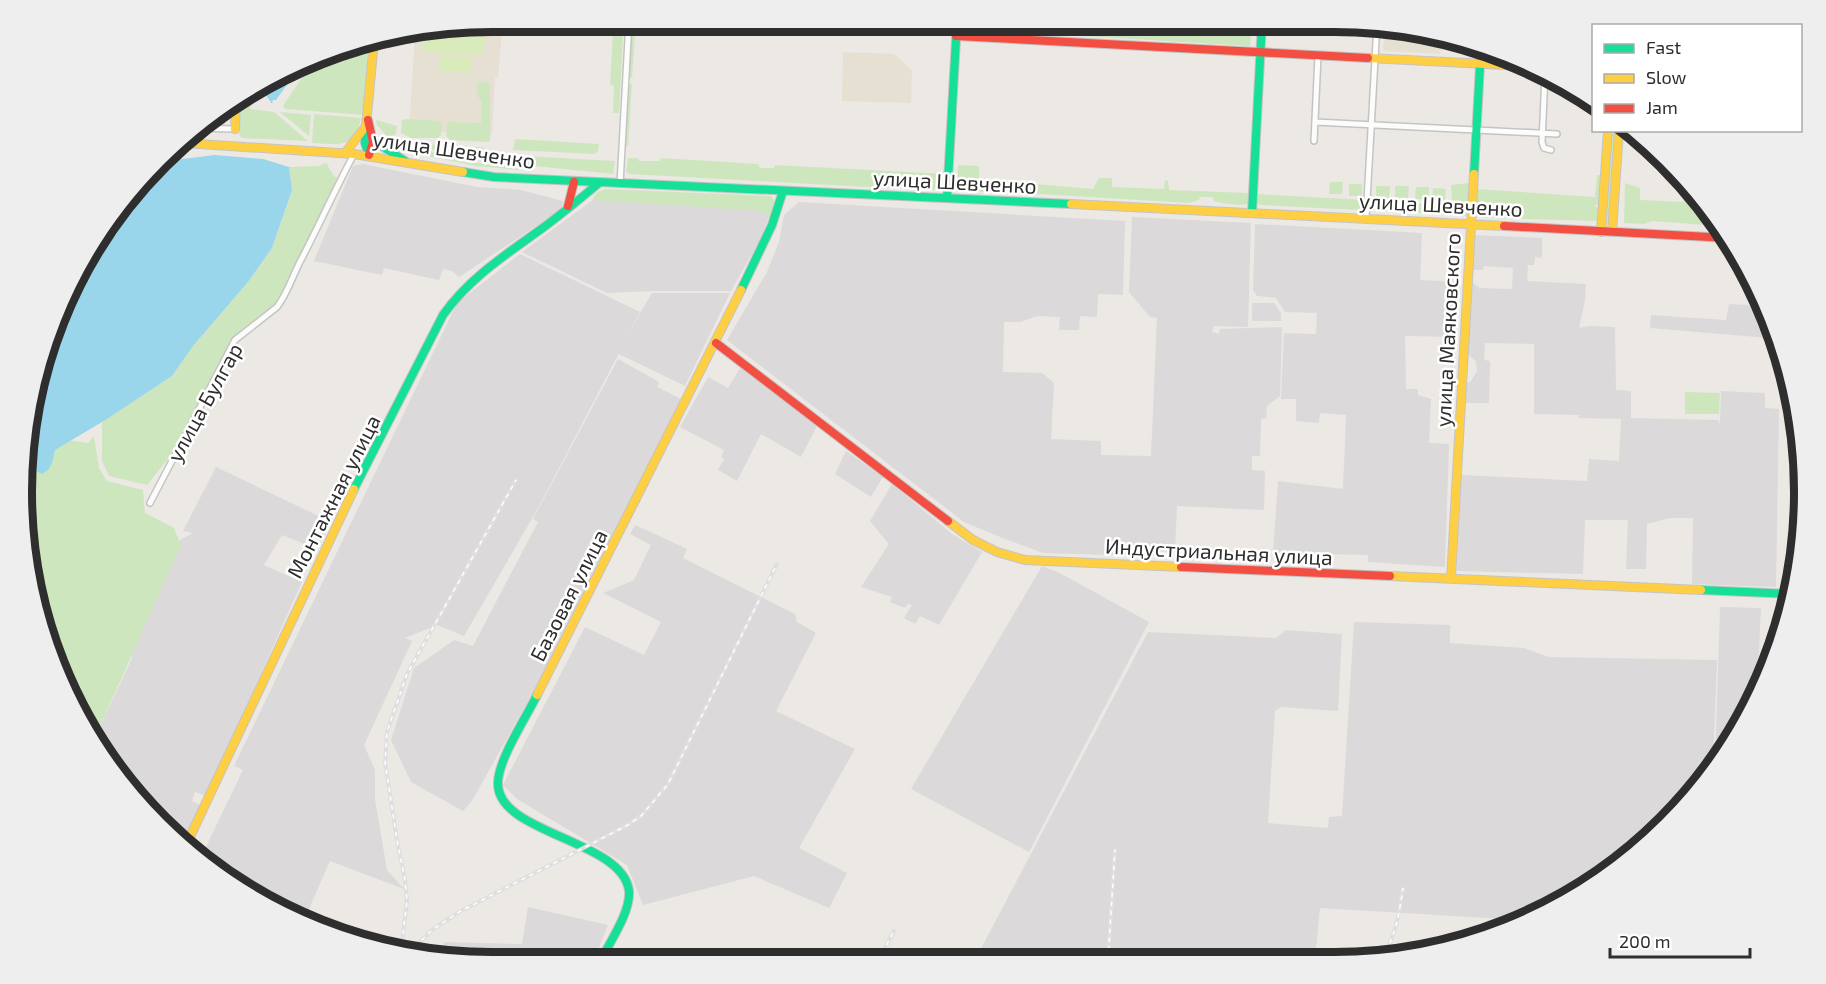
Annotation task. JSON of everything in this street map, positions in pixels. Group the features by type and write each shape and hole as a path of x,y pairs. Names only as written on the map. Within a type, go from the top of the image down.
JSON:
{"street":[{"path":"620,184 629,32"},
{"path":"947,198 956,32"},
{"path":"1252,213 1262,32"},
{"path":"1366,218 1376,33"},
{"path":"956,36 1505,65"},
{"path":"369,156 364,130 373,47"},
{"path":"1314,141 1318,56"},
{"name":"улица Маяковского","path":"1451,579 1480,56"},
{"path":"1545,83 1542,146 1551,150"},
{"path":"210,128 235,129 236,109"},
{"path":"367,119 374,141 369,156"},
{"path":"1315,122 1557,134"},
{"path":"350,153 350,145 364,130"},
{"path":"1601,232 1608,132"},
{"path":"1612,232 1619,132"},
{"path":"374,141 406,162"},
{"name":"улица Шевченко","path":"191,143 350,153 484,176 574,182 1366,218 1718,237"},
{"name":"улица Булгар","path":"150,503 236,340 277,308 282,300 350,153"},
{"path":"566,210 571,200 574,182"},
{"name":"Монтажная улица","path":"189,839 339,519 455,297 478,273 566,210 599,183"},
{"name":"Базовая улица","path":"605,952 627,905 629,888 627,878 614,864 538,826 506,806 498,788 498,777 508,753 716,343 771,227 783,191"},
{"name":"Индустриальная улица","path":"716,343 973,540 997,552 1025,560 1783,594"}],"shaded area":[{"path":"462,32 502,32 498,77 495,78 492,135 409,130 415,38"},
{"path":"1384,34 1444,45 1444,50 1441,50 1440,54 1383,51"},
{"path":"843,52 894,54 912,70 911,103 842,101"},
{"path":"363,164 477,187 521,190 563,201 562,209 459,277 452,271 443,269 439,280 384,268 382,275 314,261 353,166"},
{"path":"1684,193 1693,205 1683,204"},
{"path":"597,197 765,209 769,217 759,242 731,291 607,293 522,252"},
{"path":"799,202 1125,221 1123,295 1098,294 1097,317 1080,316 1079,330 1059,330 1060,317 1037,316 1020,322 1004,322 1003,372 1042,373 1054,383 1051,439 1101,441 1101,455 1151,456 1157,318 1150,317 1129,292 1132,217 1251,223 1248,327 1214,326 1212,332 1219,334 1220,329 1282,327 1280,396 1267,406 1266,418 1261,419 1260,456 1252,456 1252,470 1265,471 1264,510 1177,506 1175,552 1146,551 1145,556 1043,553 964,522 727,340 767,272 779,242 784,215"},
{"path":"1255,224 1422,233 1420,280 1459,282 1456,337 1405,336 1406,389 1418,389 1418,395 1431,399 1429,443 1449,444 1445,567 1368,562 1368,555 1273,553 1278,481 1343,489 1346,415 1320,413 1319,423 1296,421 1296,399 1281,399 1284,333 1316,334 1317,313 1285,312 1276,298 1257,296 1253,290"},
{"path":"1473,235 1542,238 1542,258 1535,257 1534,265 1528,265 1527,281 1586,284 1579,328 1615,327 1616,390 1631,391 1631,418 1718,420 1720,424 1721,391 1765,393 1765,408 1779,409 1776,587 1692,584 1693,518 1670,518 1647,524 1646,569 1626,569 1628,520 1585,520 1583,574 1457,571 1461,475 1587,481 1589,459 1619,461 1621,419 1534,414 1534,344 1485,343 1484,360 1490,361 1489,403 1464,403 1465,384 1471,381 1477,371 1476,362 1467,353 1471,281 1480,288 1512,289 1513,268 1484,266 1483,270 1472,270"},
{"path":"520,254 640,312 621,346 652,293 730,293 685,386 617,353 538,508 464,636 437,625 405,638 412,641 364,745 375,770 375,799 387,870 404,889 330,861 308,911 310,915 262,891 204,851 243,770 234,766 457,303"},
{"path":"1252,303 1274,303 1281,313 1281,321 1252,321"},
{"path":"1729,304 1754,305 1768,338 1650,328 1651,315 1726,320"},
{"path":"618,359 659,382 657,387 681,399 539,681 472,801 463,811 411,782 391,740 414,668 454,640 473,646 538,522 533,519"},
{"path":"740,368 817,426 801,457 761,434 737,481 718,470 724,459 721,457 724,450 680,427 708,377 728,388"},
{"path":"846,451 883,477 871,497 835,474"},
{"path":"216,467 329,521 330,524 321,543 314,548 282,535 264,565 302,582 206,796 195,792 192,801 200,805 187,837 146,796 98,730 132,658 130,650 180,540 193,533 183,531"},
{"path":"892,484 952,534 982,552 939,625 920,616 915,624 904,618 912,605 908,604 905,608 890,602 892,597 861,587 889,544 870,521"},
{"path":"635,525 687,549 683,558 795,614 797,622 816,633 776,711 855,749 799,848 847,873 829,908 754,876 643,905 627,865 517,799 503,785 585,627 644,655 661,622 603,593 634,580 651,545 630,534"},
{"path":"1042,566 1058,572 1149,622 1029,852 911,789"},
{"path":"1720,607 1761,608 1758,670 1747,696 1715,750"},
{"path":"1354,622 1450,625 1450,643 1524,648 1549,657 1717,660 1713,753 1680,796 1638,838 1590,875 1538,905 1510,917 1505,919 1320,908 1316,952 979,952 1148,632 1276,638 1286,630 1342,634 1338,711 1281,707 1275,711 1268,823 1328,828 1329,817 1342,816"},
{"path":"528,907 608,925 597,952 442,950 444,942 522,944"},
{"path":"335,925 361,931 361,933"}],"green space":[{"path":"485,32 484,51 479,55 426,52 422,47 423,37"},
{"path":"968,32 1106,39 1106,41"},
{"path":"1018,32 1251,32 1250,46"},
{"path":"613,33 623,34 619,113 613,113 614,86 610,84"},
{"path":"631,33 635,34 632,78 629,77"},
{"path":"368,49 364,115 285,109 283,106 306,71"},
{"path":"441,55 471,57 470,73 439,71"},
{"path":"478,81 490,83 490,140 488,142 450,140 446,136 447,122 481,123 482,103 477,94"},
{"path":"632,83 628,147 625,144 629,85"},
{"path":"251,100 250,109 274,112 308,141 242,138 239,135 240,107"},
{"path":"280,112 311,115 309,136"},
{"path":"314,114 361,118 350,140 338,144 312,143"},
{"path":"226,117 225,124 216,124"},
{"path":"376,120 397,126 396,134 388,137 377,125"},
{"path":"402,120 440,121 442,123 441,135 438,138 411,138 401,133"},
{"path":"1612,132 1617,132 1608,223 1605,221"},
{"path":"515,139 599,144 595,154 513,150"},
{"path":"386,142 418,144 439,155 477,163 525,166 521,170 476,166 393,149 384,145"},
{"path":"419,143 436,145 439,149 461,150 463,147 482,147 491,154 615,161 613,174 475,160 440,153"},
{"path":"628,158 638,158 639,161 660,161 661,158 758,164 760,168 774,168 775,165 946,174 945,186 924,190 902,186 887,188 629,174 626,172"},
{"path":"326,163 334,176 340,179 278,303 235,338 174,454 147,485 109,476 102,461 102,422 172,376 193,346 248,282 272,248 292,190 289,167 318,166"},
{"path":"958,165 979,166 979,184 1014,186 1014,193 960,191 961,188 957,188"},
{"path":"1597,175 1602,175 1600,204 1595,205 1600,208 1597,221 1485,218 1477,215 1476,189 1595,197"},
{"path":"1099,178 1112,178 1112,187 1164,189 1165,180 1168,181 1169,190 1249,193 1248,204 1223,203 1214,201 1213,197 1200,197 1199,200 1189,203 1024,193 1024,183 1093,189"},
{"path":"1330,182 1343,182 1342,194 1329,194"},
{"path":"1470,183 1467,216 1373,210 1372,201 1459,206 1459,201 1452,200 1451,185"},
{"path":"1625,183 1640,188 1640,200 1691,202 1709,225 1652,221 1644,224 1624,223"},
{"path":"1349,184 1362,184 1362,196 1349,196"},
{"path":"1376,186 1390,186 1389,198 1376,197"},
{"path":"1395,186 1409,186 1408,198 1395,198"},
{"path":"1416,187 1429,187 1429,199 1415,199"},
{"path":"1433,188 1446,189 1445,200 1432,200"},
{"path":"605,189 771,196 775,202 770,219 762,211 593,200 598,192"},
{"path":"1256,194 1364,200 1364,209 1260,205 1257,203"},
{"path":"1685,392 1720,393 1719,414 1685,414"},
{"path":"94,436 99,468 107,481 143,490 145,513 174,528 181,545 98,730 79,696 56,640 40,582 32,522 32,470 52,463 54,450 68,440 88,443"}],"water":[{"path":"291,78 276,100 273,100 272,104 264,92"},
{"path":"215,155 263,159 289,167 292,190 272,248 248,282 193,346 172,376 55,450 48,470 42,474 32,471 35,432 47,373 79,288 109,236 146,188 172,160"}],"railway":[{"path":"402,944 407,901 385,762 387,732 407,674 516,480"},
{"path":"416,946 432,930 459,912 628,825 642,815 668,784 777,564"},
{"path":"1109,952 1115,850"},
{"path":"1387,950 1398,916 1403,888"},
{"path":"883,952 894,931"}],"traffic: fast":[{"path":"947,198 956,32"},
{"path":"1252,213 1261,32"},
{"path":"1474,174 1481,56"},
{"path":"364,130 369,155"},
{"path":"374,141 405,161"},
{"path":"463,172 494,177 1071,204"},
{"path":"354,489 443,315 454,301 490,267 599,183"},
{"path":"741,290 772,225 783,191"},
{"path":"1701,590 1783,594"},
{"path":"537,695 508,750 498,782 503,799 516,814 606,859 622,874 629,891 629,899 619,927 605,952"}],"traffic: slow":[{"path":"345,153 366,126 373,47"},
{"path":"1368,58 1505,65"},
{"path":"235,129 236,109"},
{"path":"1601,232 1608,132"},
{"path":"1612,232 1619,132"},
{"path":"191,144 354,154 463,172"},
{"path":"1451,579 1474,174"},
{"path":"1071,204 1504,226"},
{"path":"537,695 741,290"},
{"path":"189,839 354,489"},
{"path":"948,521 973,540 997,552 1025,560 1181,567"},
{"path":"1390,576 1701,590"}],"traffic: jam":[{"path":"956,36 1368,58"},
{"path":"368,120 373,142 369,155"},
{"path":"568,206 574,182"},
{"path":"1504,226 1718,237"},
{"path":"716,343 948,521"},
{"path":"1181,567 1390,576"}]}
